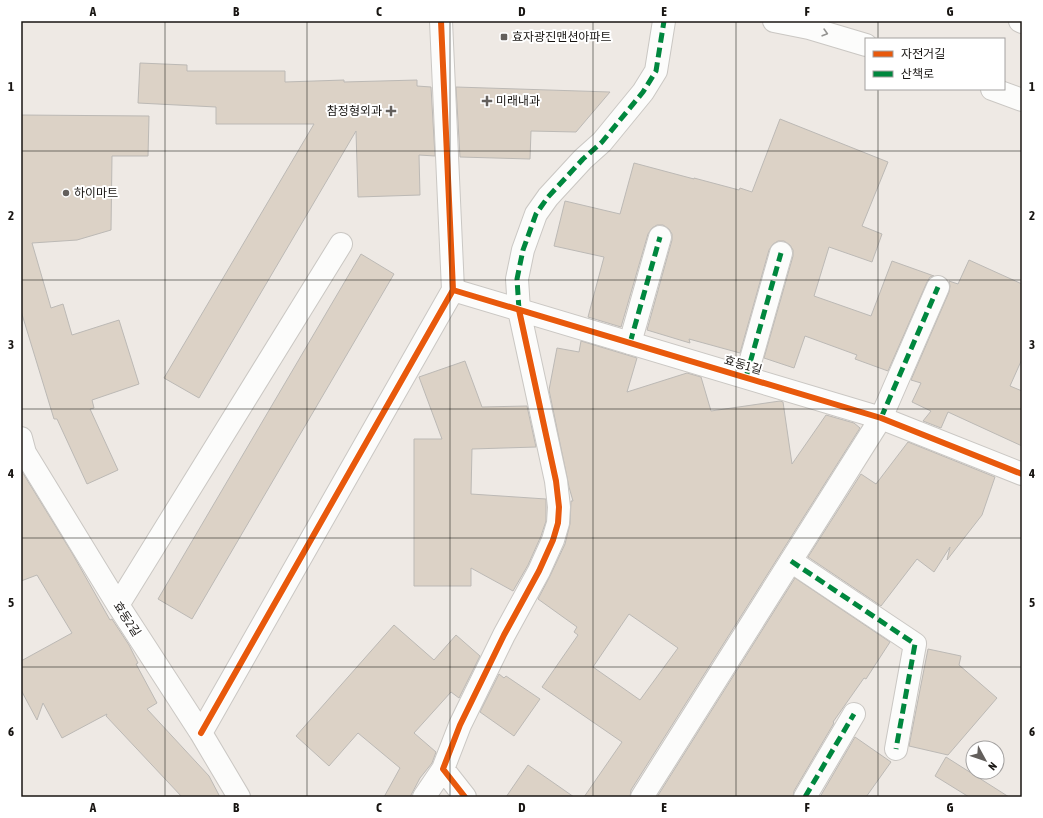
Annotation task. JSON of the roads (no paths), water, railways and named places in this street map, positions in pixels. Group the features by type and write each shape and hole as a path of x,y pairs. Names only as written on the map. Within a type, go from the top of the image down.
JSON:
{"street":[{"path":"201,733 452,290 442,21"},
{"path":"424,797 443,770 460,725 504,635 539,571 553,540 558,522 559,507 556,480 519,310 517,279 523,250 536,214 548,197 583,159 602,142 643,92 653,76 656,71 664,21"},
{"path":"774,21 809,28 865,45"},
{"path":"995,90 1022,100"},
{"path":"630,343 660,237"},
{"path":"118,605 341,244"},
{"path":"746,377 781,254"},
{"path":"642,797 881,418 938,287"},
{"name":"효동1길","path":"452,290 881,418 1022,474"},
{"name":"효동2길","path":"22,449 118,605 201,733 239,797"},
{"path":"791,561 916,644 896,749"},
{"path":"805,797 854,714"},
{"path":"443,770 465,797"}],"place":[{"name":"효자광진맨션아파트","path":"504,37"},
{"name":"미래내과","path":"487,101"},
{"name":"참정형외과","path":"391,111"},
{"name":"하이마트","path":"66,193"}]}
